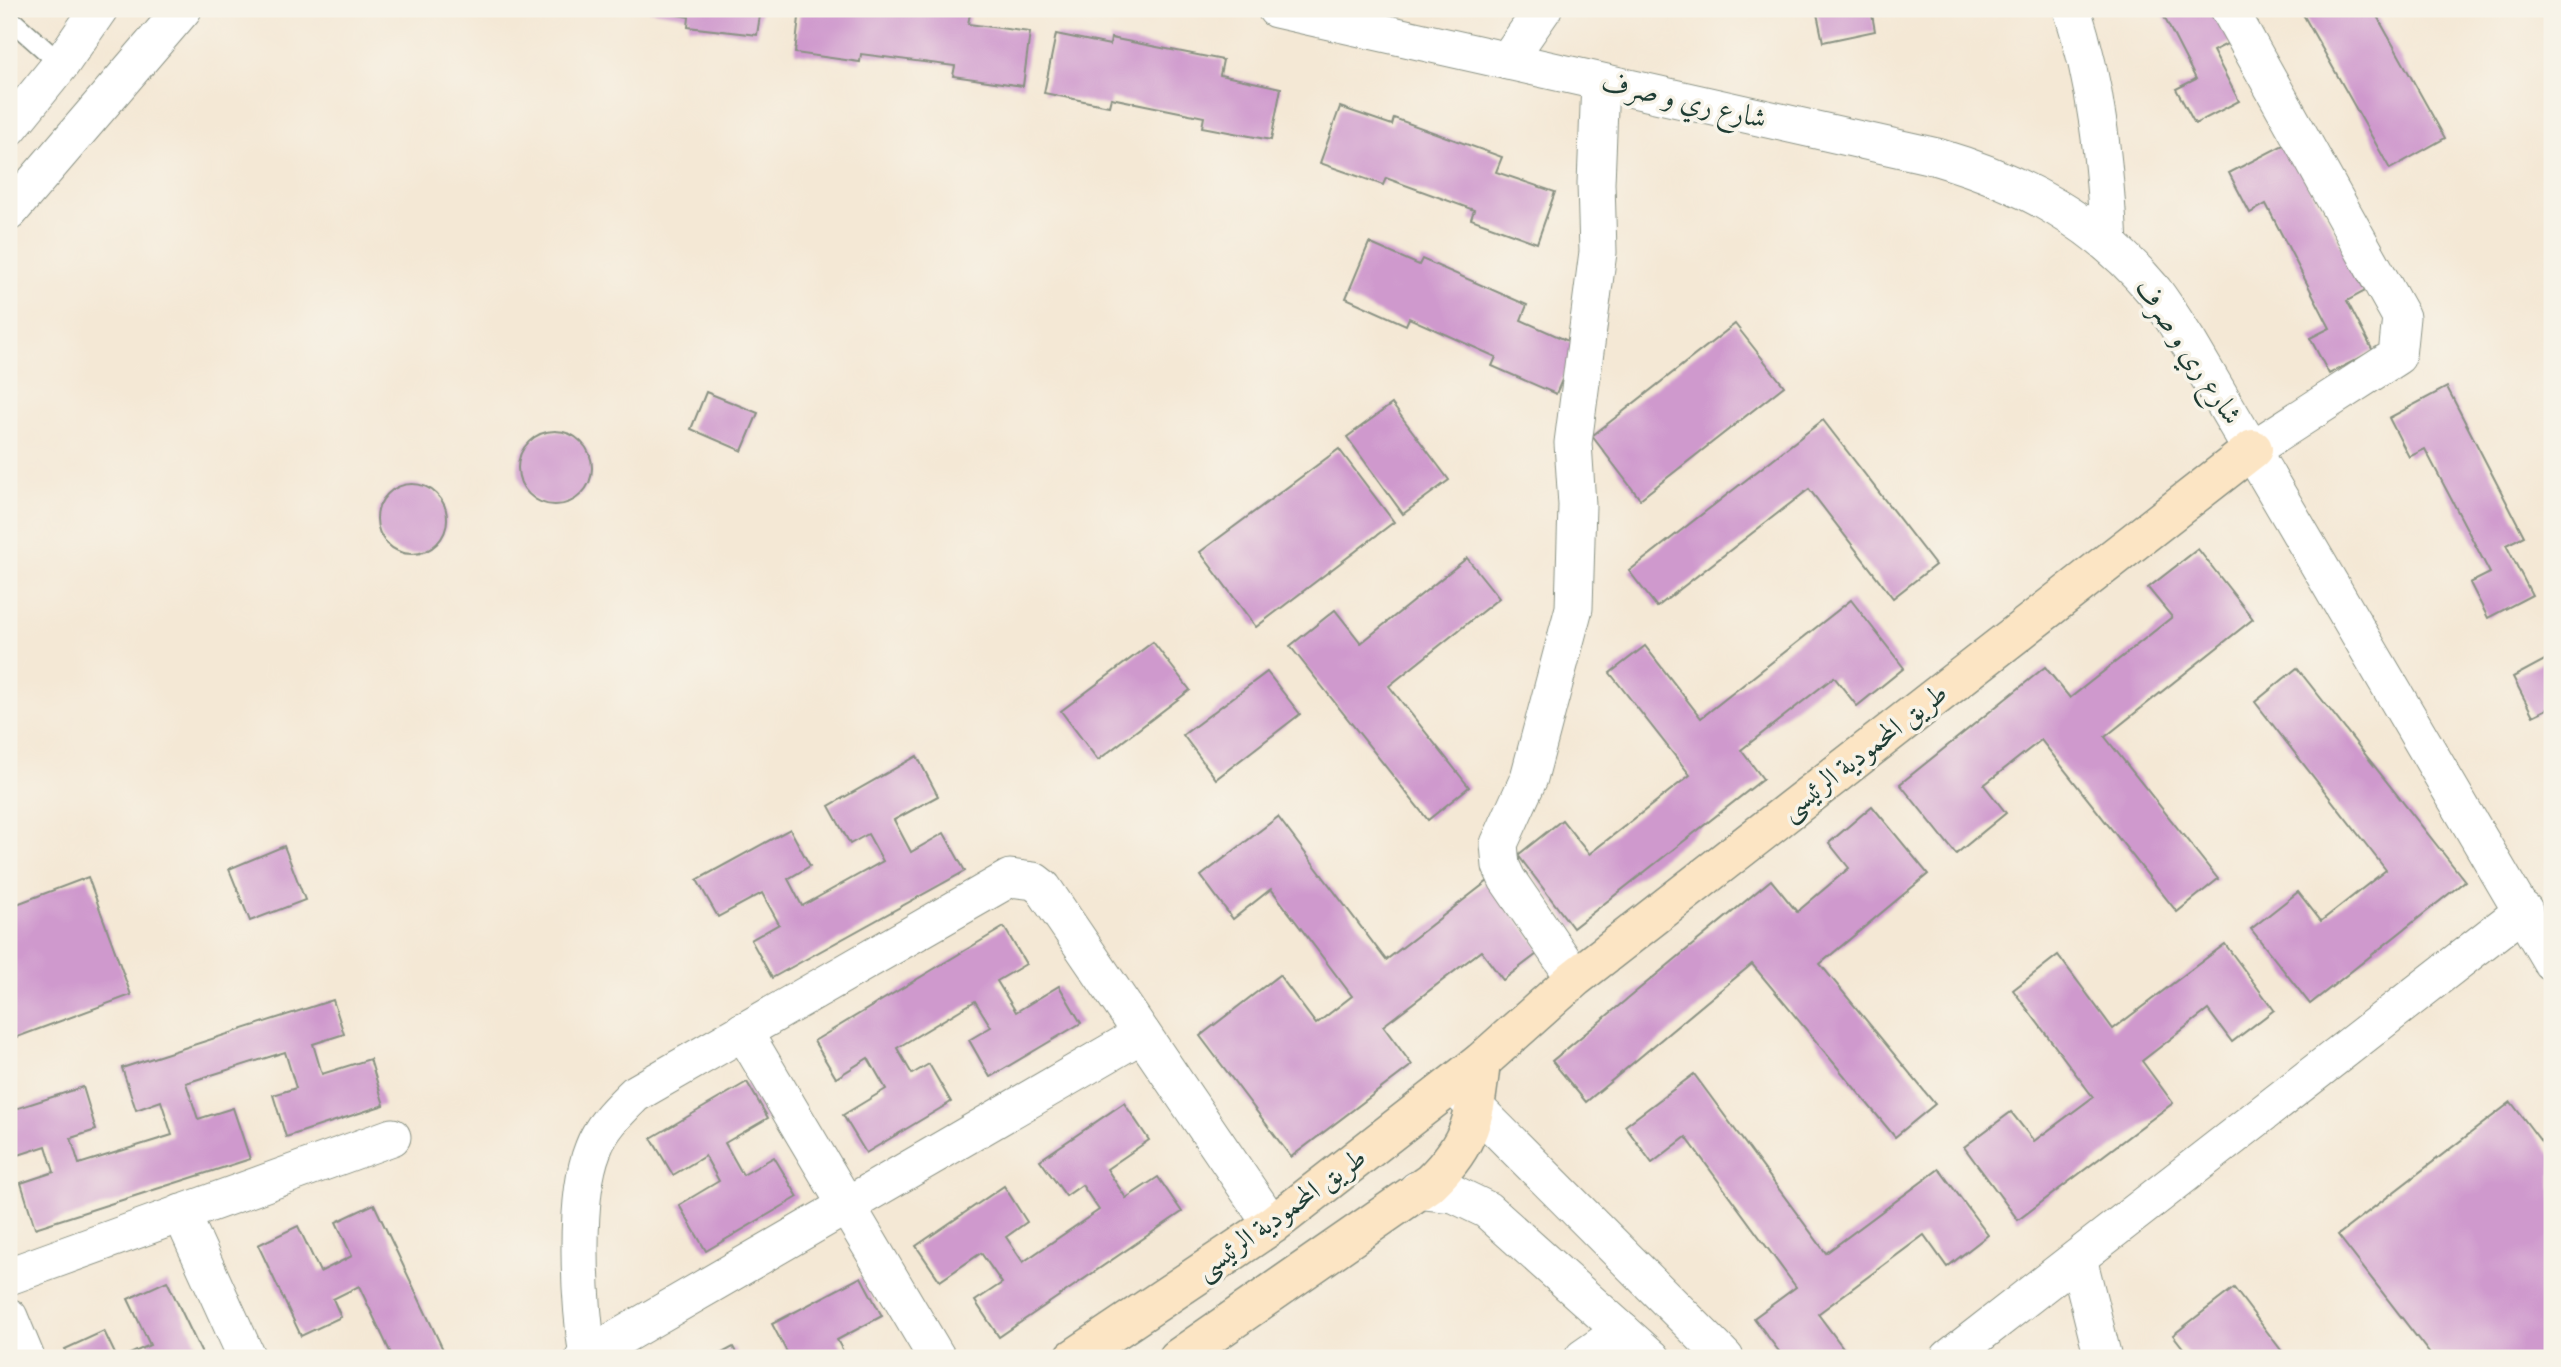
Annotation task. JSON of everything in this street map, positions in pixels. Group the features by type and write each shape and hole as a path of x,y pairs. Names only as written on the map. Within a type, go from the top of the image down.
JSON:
{"street":[{"path":"9,128 61,64 99,9"},
{"path":"9,212 183,9"},
{"name":"شارع ري و صرف","path":"1276,9 1937,157 1984,171 2029,190 2071,215 2109,245 2154,292 2253,449 2524,910 2552,963"},
{"path":"1507,61 1543,9"},
{"path":"2072,9 2083,44 2097,110 2106,177 2109,245"},
{"path":"2229,9 2402,317 2397,356 2253,449"},
{"path":"1575,978 1507,879 1501,866 1499,844 1530,778 1574,608 1577,505 1573,443 1598,252 1596,183 1600,82"},
{"name":"طريق المحمودية الرئيسى","path":"1074,1358 1272,1225 1470,1084 1575,978 2253,449"},
{"path":"1142,1034 587,1357 583,1181 593,1148 610,1118 635,1094 999,883 1022,877 1043,888 1272,1225"},
{"path":"1949,1358 2524,910"},
{"path":"743,1031 937,1358"},
{"path":"1470,1084 1725,1358"},
{"name":"طريق المحمودية الرئيسى","path":"1178,1358 1417,1191 1457,1155 1472,1124 1470,1084"},
{"path":"9,1276 392,1137"},
{"path":"1417,1191 1454,1195 1487,1210 1652,1358"},
{"path":"181,1213 247,1358"},
{"path":"2078,1258 2103,1358"},
{"path":"9,1317 26,1358"},
{"path":"1583,1358 1622,1331"}],"lane":[{"path":"9,18 61,64"}],"building":[{"path":"642,9 761,9 757,35 688,27 689,17"},
{"path":"800,9 971,9 968,24 1030,32 1023,86 953,76 955,66 861,54 860,62 795,53"},
{"path":"1816,9 1871,9 1875,31 1823,42"},
{"path":"2160,9 2213,9 2231,42 2213,51 2239,101 2195,124 2176,89 2196,79"},
{"path":"2300,9 2373,9 2445,138 2390,169"},
{"path":"1056,34 1110,45 1111,38 1223,60 1220,75 1281,88 1271,140 1202,127 1204,117 1111,98 1109,106 1044,93"},
{"path":"1340,107 1392,125 1394,118 1502,157 1496,172 1555,192 1537,243 1471,219 1474,210 1386,178 1383,185 1320,163"},
{"path":"2287,143 2365,291 2347,301 2373,351 2329,374 2310,338 2330,328 2266,204 2250,213 2229,173"},
{"path":"1369,243 1419,265 1422,259 1527,305 1521,320 1577,345 1556,394 1492,366 1496,357 1409,318 1406,325 1346,298"},
{"path":"1735,324 1784,386 1640,499 1592,436"},
{"path":"2447,387 2524,536 2506,545 2532,595 2488,618 2470,583 2490,573 2425,449 2409,457 2389,418"},
{"path":"706,392 758,413 742,451 691,429"},
{"path":"1392,404 1449,480 1403,514 1347,437"},
{"path":"1823,420 1935,565 1893,598 1809,489 1657,607 1629,571"},
{"path":"548,431 562,431 576,437 586,447 592,468 590,482 576,499 562,505 548,505 534,499 524,489 518,475 518,461 524,447 534,437"},
{"path":"1339,449 1394,522 1256,627 1200,552"},
{"path":"412,484 437,494 447,519 437,544 412,554 387,544 377,519 387,494"},
{"path":"2198,549 2253,619 2105,737 2218,879 2177,912 2041,740 1984,785 2006,813 1956,854 1900,784 2045,667 2070,698 2172,617 2148,588"},
{"path":"1467,558 1499,598 1389,686 1469,787 1428,820 1290,646 1335,610 1361,643"},
{"path":"1851,600 1904,668 1857,706 1834,677 1741,750 1763,779 1573,928 1518,855 1562,820 1589,854 1690,775 1610,673 1645,646 1701,718"},
{"path":"1153,642 1190,690 1098,760 1061,711"},
{"path":"2552,656 2552,714 2549,708 2533,716 2513,677"},
{"path":"2297,668 2465,881 2310,1004 2251,929 2298,892 2321,921 2386,870 2255,702"},
{"path":"1267,672 1300,714 1216,779 1183,735"},
{"path":"917,756 938,796 894,820 911,852 944,833 965,871 772,978 751,940 779,924 762,893 718,917 697,880 790,829 810,866 788,879 802,906 883,861 868,834 850,844 829,806"},
{"path":"1872,806 1928,874 1820,964 1935,1104 1895,1137 1752,964 1586,1102 1552,1061 1771,880 1797,912 1849,868 1829,843"},
{"path":"1278,817 1386,960 1488,881 1541,951 1503,980 1481,951 1383,1026 1412,1065 1291,1157 1200,1036 1279,975 1316,1024 1352,996 1271,889 1233,919 1201,876"},
{"path":"284,846 305,900 250,921 229,869"},
{"path":"88,877 131,995 9,1040 9,907"},
{"path":"1004,927 1026,964 997,981 1016,1012 1059,986 1081,1023 990,1077 969,1040 991,1027 975,1001 897,1048 912,1074 929,1064 951,1102 866,1153 843,1115 886,1089 868,1058 836,1078 814,1041"},
{"path":"2225,944 2274,1010 2232,1042 2208,1010 2142,1061 2173,1103 2018,1220 1964,1147 2011,1112 2034,1141 2093,1097 2013,990 2058,955 2113,1029"},
{"path":"333,1000 344,1034 313,1044 322,1074 370,1059 384,1105 286,1137 273,1095 296,1088 285,1052 186,1083 198,1119 233,1108 250,1159 35,1228 21,1183 54,1172 46,1146 9,1158 9,1111 83,1087 96,1130 71,1138 79,1164 172,1135 161,1101 136,1110 122,1068"},
{"path":"1694,1074 1826,1253 1939,1169 1988,1235 1947,1267 1924,1235 1818,1314 1847,1353 1839,1358 1784,1358 1754,1318 1796,1287 1686,1137 1652,1163 1625,1126"},
{"path":"747,1082 768,1118 725,1143 743,1175 774,1157 798,1197 706,1251 679,1205 719,1181 705,1156 673,1175 651,1138"},
{"path":"2511,1102 2552,1156 2552,1358 2433,1358 2338,1235"},
{"path":"1124,1103 1149,1140 1107,1169 1126,1198 1158,1177 1182,1212 999,1337 975,1301 1002,1283 981,1253 940,1281 916,1246 1004,1186 1027,1222 1006,1237 1023,1262 1099,1210 1082,1185 1066,1196 1040,1160"},
{"path":"374,1204 447,1358 393,1358 359,1286 333,1299 341,1317 301,1336 258,1245 298,1226 320,1272 352,1256 336,1222"},
{"path":"861,1277 882,1316 837,1340 847,1358 813,1358 811,1354 804,1358 790,1358 772,1324"},
{"path":"167,1281 204,1358 121,1358 150,1345 128,1299"},
{"path":"2234,1288 2287,1358 2191,1358 2173,1335"},
{"path":"104,1331 117,1358 69,1358 65,1349"},
{"path":"733,1347 739,1358 713,1358"}]}
